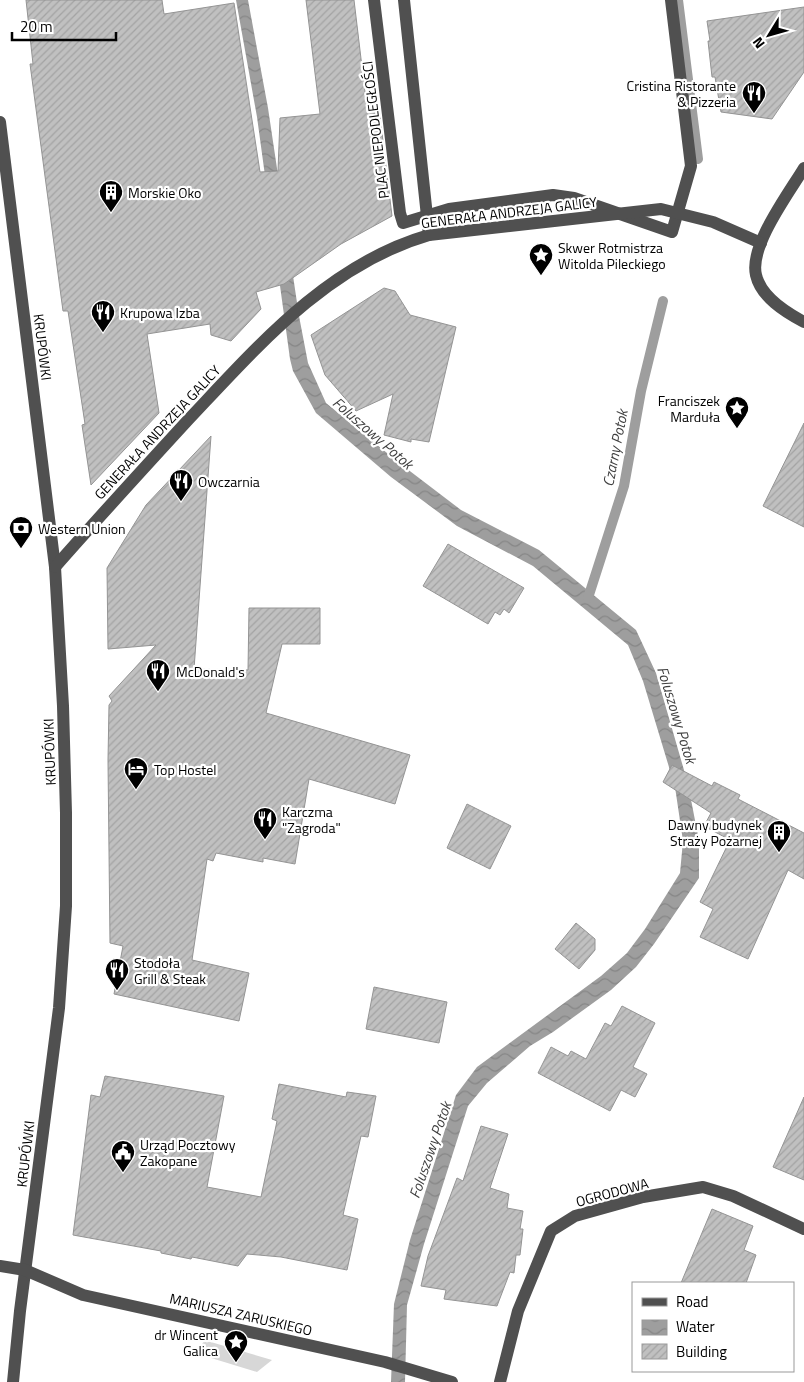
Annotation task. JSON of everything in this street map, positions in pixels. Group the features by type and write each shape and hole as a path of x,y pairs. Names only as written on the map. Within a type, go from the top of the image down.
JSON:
{"street":[{"name":"PLAC NIEPODLEGŁOŚCI","path":"374,0 403,223 449,209 553,195 574,198 672,232 691,166 671,0"},
{"path":"404,0 429,235"},
{"name":"KRUPÓWKI","path":"0,122 55,566 66,794 66,906 59,1008 13,1382"},
{"path":"804,168 770,223 761,243 756,261 756,275 764,290 784,311 804,322"},
{"name":"GENERAŁA ANDRZEJA GALICY","path":"55,566 222,384 275,331 326,288 359,266 410,240 429,235 661,209 713,222 761,243"},
{"name":"OGRODOWA","path":"500,1382 518,1311 551,1231 575,1216 643,1197 704,1188 733,1196 804,1230"},
{"name":"MARIUSZA ZARUSKIEGO","path":"0,1266 26,1270 83,1294 385,1362 452,1382"}],"shaded area":[{"path":"204,1340 272,1360 257,1372 198,1354"}],"water":[{"path":"236,0 248,0 268,108 299,316 308,363 326,403 398,462 461,510 539,550 636,630 656,673 688,784 699,841 699,878 636,967 611,990 553,1032 530,1046 487,1083 468,1106 424,1244 407,1305 405,1382 391,1382 394,1304 410,1240 456,1095 477,1067 601,976 627,953 645,929 680,873 683,841 675,787 643,681 628,645 533,566 457,526 391,477 316,413 293,371 257,117"}],"building":[{"path":"26,0 162,0 164,14 234,3 260,172 278,171 280,118 320,114 306,0 354,0 367,109 379,108 392,216 341,244 284,284 256,292 261,309 231,341 211,335 210,324 147,334 159,413 91,485 82,425 85,424 68,311 63,311 30,64 33,64"},
{"path":"804,7 804,72 772,119 721,112 715,77 712,77 707,21"},
{"path":"384,288 395,291 410,315 456,327 429,442 411,439 411,442 384,435 393,394 356,411 325,375 311,335"},
{"path":"804,423 804,527 763,506"},
{"path":"211,436 194,669 248,670 249,608 320,608 320,644 282,644 266,713 410,755 395,804 309,779 295,864 263,858 263,862 216,853 213,861 207,859 192,960 249,973 239,1021 114,994 123,946 110,943 108,760 109,705 112,701 109,696 156,645 108,649 107,568 146,505"},
{"path":"448,544 524,588 509,613 504,609 500,615 495,612 488,624 423,586"},
{"path":"672,765 712,786 714,782 740,795 738,799 804,833 804,879 788,870 748,959 700,937 713,909 700,902 730,840 704,826 711,813 663,782"},
{"path":"467,804 511,826 490,869 447,848"},
{"path":"576,923 595,939 595,950 579,969 555,949"},
{"path":"374,987 447,1002 439,1043 366,1029"},
{"path":"622,1006 655,1023 633,1067 647,1074 635,1097 621,1090 610,1111 538,1073 551,1047 568,1056 571,1051 586,1059 605,1023 611,1026"},
{"path":"105,1076 224,1096 207,1187 261,1197 277,1121 272,1119 279,1084 346,1097 347,1092 376,1096 368,1137 361,1136 343,1215 358,1219 347,1270 281,1257 247,1254 238,1266 192,1257 191,1259 161,1253 161,1251 73,1235 91,1095 100,1097"},
{"path":"804,1097 804,1180 773,1167"},
{"path":"481,1126 508,1134 490,1188 509,1194 507,1208 523,1211 520,1229 523,1229 520,1255 516,1255 514,1273 510,1272 497,1306 444,1299 446,1290 421,1286 428,1256 457,1178 463,1181"},
{"path":"712,1209 753,1226 744,1250 756,1255 746,1282 681,1282"}],"waterway":[{"name":"Czarny Potok","path":"678,0 698,159"},
{"name":"Czarny Potok","path":"588,598 624,486 641,391 663,301"}],"place":[{"name":"Cristina Ristorante & Pizzeria","path":"754,114"},
{"name":"Morskie Oko","path":"111,213"},
{"name":"Skwer Rotmistrza Witolda Pileckiego","path":"541,276"},
{"name":"Krupowa Izba","path":"103,333"},
{"name":"Franciszek Marduła","path":"737,429"},
{"name":"Owczarnia","path":"181,502"},
{"name":"Western Union","path":"21,549"},
{"name":"McDonald's","path":"158,692"},
{"name":"Top Hostel","path":"136,790"},
{"name":"Karczma \"Zagroda\"","path":"265,840"},
{"name":"Dawny budynek Straży Pożarnej","path":"779,853"},
{"name":"Stodoła Grill & Steak","path":"117,991"},
{"name":"Urząd Pocztowy Zakopane","path":"123,1173"},
{"name":"dr Wincent Galica","path":"236,1363"}],"water label":[{"name":"Foluszowy Potok","path":"373,433"},
{"name":"Foluszowy Potok","path":"677,715"},
{"name":"Foluszowy Potok","path":"430,1150"}]}
